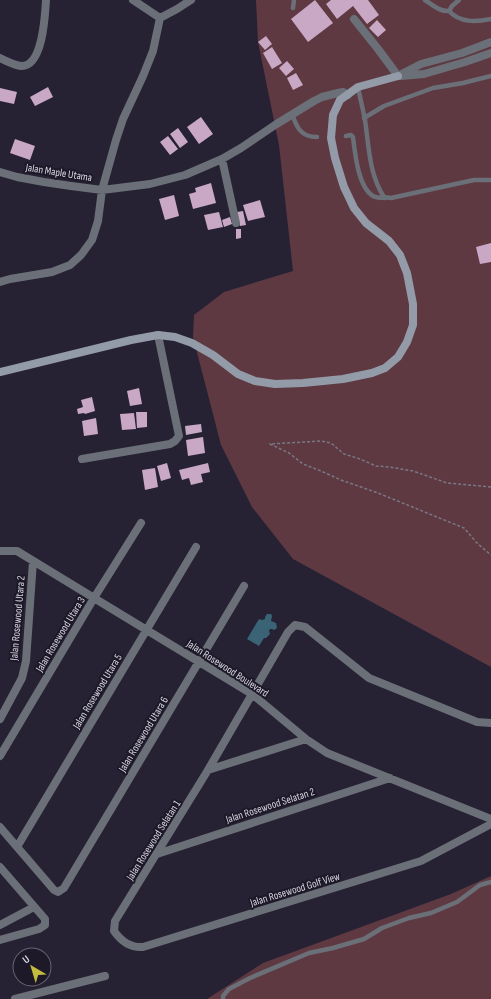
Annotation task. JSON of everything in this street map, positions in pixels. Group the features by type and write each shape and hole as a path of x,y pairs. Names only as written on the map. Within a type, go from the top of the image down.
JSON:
{"street":[{"path":"0,58 22,66 30,63 35,58 42,36 46,0"},
{"path":"133,0 160,18"},
{"path":"160,18 177,10 191,0"},
{"path":"160,18 153,51 123,119 102,190 150,184 185,174 222,159 314,101 326,96 343,92 348,95"},
{"path":"354,20 378,48 398,76"},
{"path":"398,76 421,64 462,53 491,42"},
{"path":"0,372 131,340 158,335 175,337 192,343 213,355 238,374 255,381 275,384 343,379 372,373 385,368 398,357 408,342 413,325 413,304 407,273 400,255 389,241 366,223 354,208 344,188 330,138 333,116 340,100 358,87 398,76 424,74 491,53"},
{"path":"222,159 236,223"},
{"name":"Jalan Maple Utama","path":"0,172 17,177 102,190 98,221 92,240 81,255 70,265 52,272 0,282"},
{"path":"82,459 170,444 175,441 178,436 158,335"},
{"name":"Jalan Rosewood Utara 3","path":"0,756 94,598 141,523"},
{"name":"Jalan Rosewood Utara 5","path":"17,847 196,547"},
{"name":"Jalan Rosewood Boulevard","path":"0,551 17,550 252,694 306,739 327,753 491,820"},
{"name":"Jalan Rosewood Utara 2","path":"0,719 22,678 26,661 33,561"},
{"name":"Jalan Rosewood Utara 6","path":"17,847 54,890 58,892 64,888 244,586"},
{"path":"252,694 288,632 295,625 305,627 369,678 477,722 491,723"},
{"name":"Jalan Rosewood Selatan 1","path":"116,921 208,770 252,694"},
{"path":"208,770 306,739"},
{"name":"Jalan Rosewood Selatan 2","path":"157,854 390,778"},
{"name":"Jalan Rosewood Golf View","path":"116,921 114,930 119,938 135,948 143,947 420,861 491,824"},
{"path":"0,827 17,847"},
{"path":"0,867 45,919 45,925 39,929 0,940"},
{"path":"0,926 34,907"},
{"path":"15,999 105,976"}],"lane":[{"path":"293,8 294,0"},
{"path":"425,0 438,9 449,11 462,20 478,21 491,19"},
{"path":"449,11 459,0"},
{"path":"364,118 384,106 433,88 464,83 491,76"},
{"path":"358,87 370,163 375,180 384,197 391,198"},
{"path":"292,114 301,132 310,137 317,137"},
{"path":"346,136 351,135 353,137 356,158 361,177 366,188 372,195 379,198 391,198 474,180 491,180"},
{"path":"223,999 223,996 229,989 250,978 309,953 364,939 382,928 409,918 430,913 457,902 480,885 491,882"}],"path":[{"path":"491,487 447,483 413,471 376,466 344,454 331,443 270,444 289,453 303,464 464,528 477,543 491,555"}],"shaded area":[{"path":"256,0 491,0 491,667 293,559 252,507 221,445 193,337 194,315 224,292 293,271 279,145 258,42"},
{"path":"491,876 491,999 207,999 263,963 451,894"}],"water":[{"path":"267,614 271,614 271,621 276,623 277,628 274,630 270,629 270,634 264,638 259,646 247,639 259,619 265,619"}],"building":[{"path":"315,0 333,23 308,42 291,19"},
{"path":"331,0 368,0 379,15 367,24 353,6 337,19 326,4"},
{"path":"377,20 386,30 378,37 369,28"},
{"path":"266,36 272,44 265,50 258,42"},
{"path":"272,47 282,63 272,69 263,53"},
{"path":"287,61 294,69 286,76 279,68"},
{"path":"296,73 303,85 293,90 287,78"},
{"path":"48,87 53,97 35,106 30,97"},
{"path":"0,88 17,92 14,104 0,101"},
{"path":"201,117 213,134 199,144 187,127"},
{"path":"178,128 188,142 180,148 170,134"},
{"path":"168,136 178,149 170,155 160,142"},
{"path":"15,139 35,146 30,160 10,153"},
{"path":"211,183 216,203 193,209 189,194 196,192 195,188"},
{"path":"174,195 179,216 165,220 159,199"},
{"path":"260,200 265,217 248,221 243,205"},
{"path":"243,211 246,225 240,226 237,212"},
{"path":"219,212 223,227 208,230 204,215"},
{"path":"230,217 232,224 224,227 222,220"},
{"path":"236,229 241,229 241,238 236,239"},
{"path":"491,243 491,262 480,264 476,247"},
{"path":"139,388 142,404 130,406 127,391"},
{"path":"92,397 95,411 85,414 78,414 77,409 83,407 81,400"},
{"path":"136,412 147,412 147,427 137,428"},
{"path":"134,413 136,429 122,430 120,414"},
{"path":"96,418 98,434 84,436 82,421"},
{"path":"201,424 202,432 186,435 185,426"},
{"path":"203,437 205,453 188,456 186,440"},
{"path":"167,463 171,478 161,481 157,466"},
{"path":"208,463 210,472 201,474 203,482 191,485 189,478 182,480 179,470"},
{"path":"155,468 158,487 145,490 142,470"}]}
